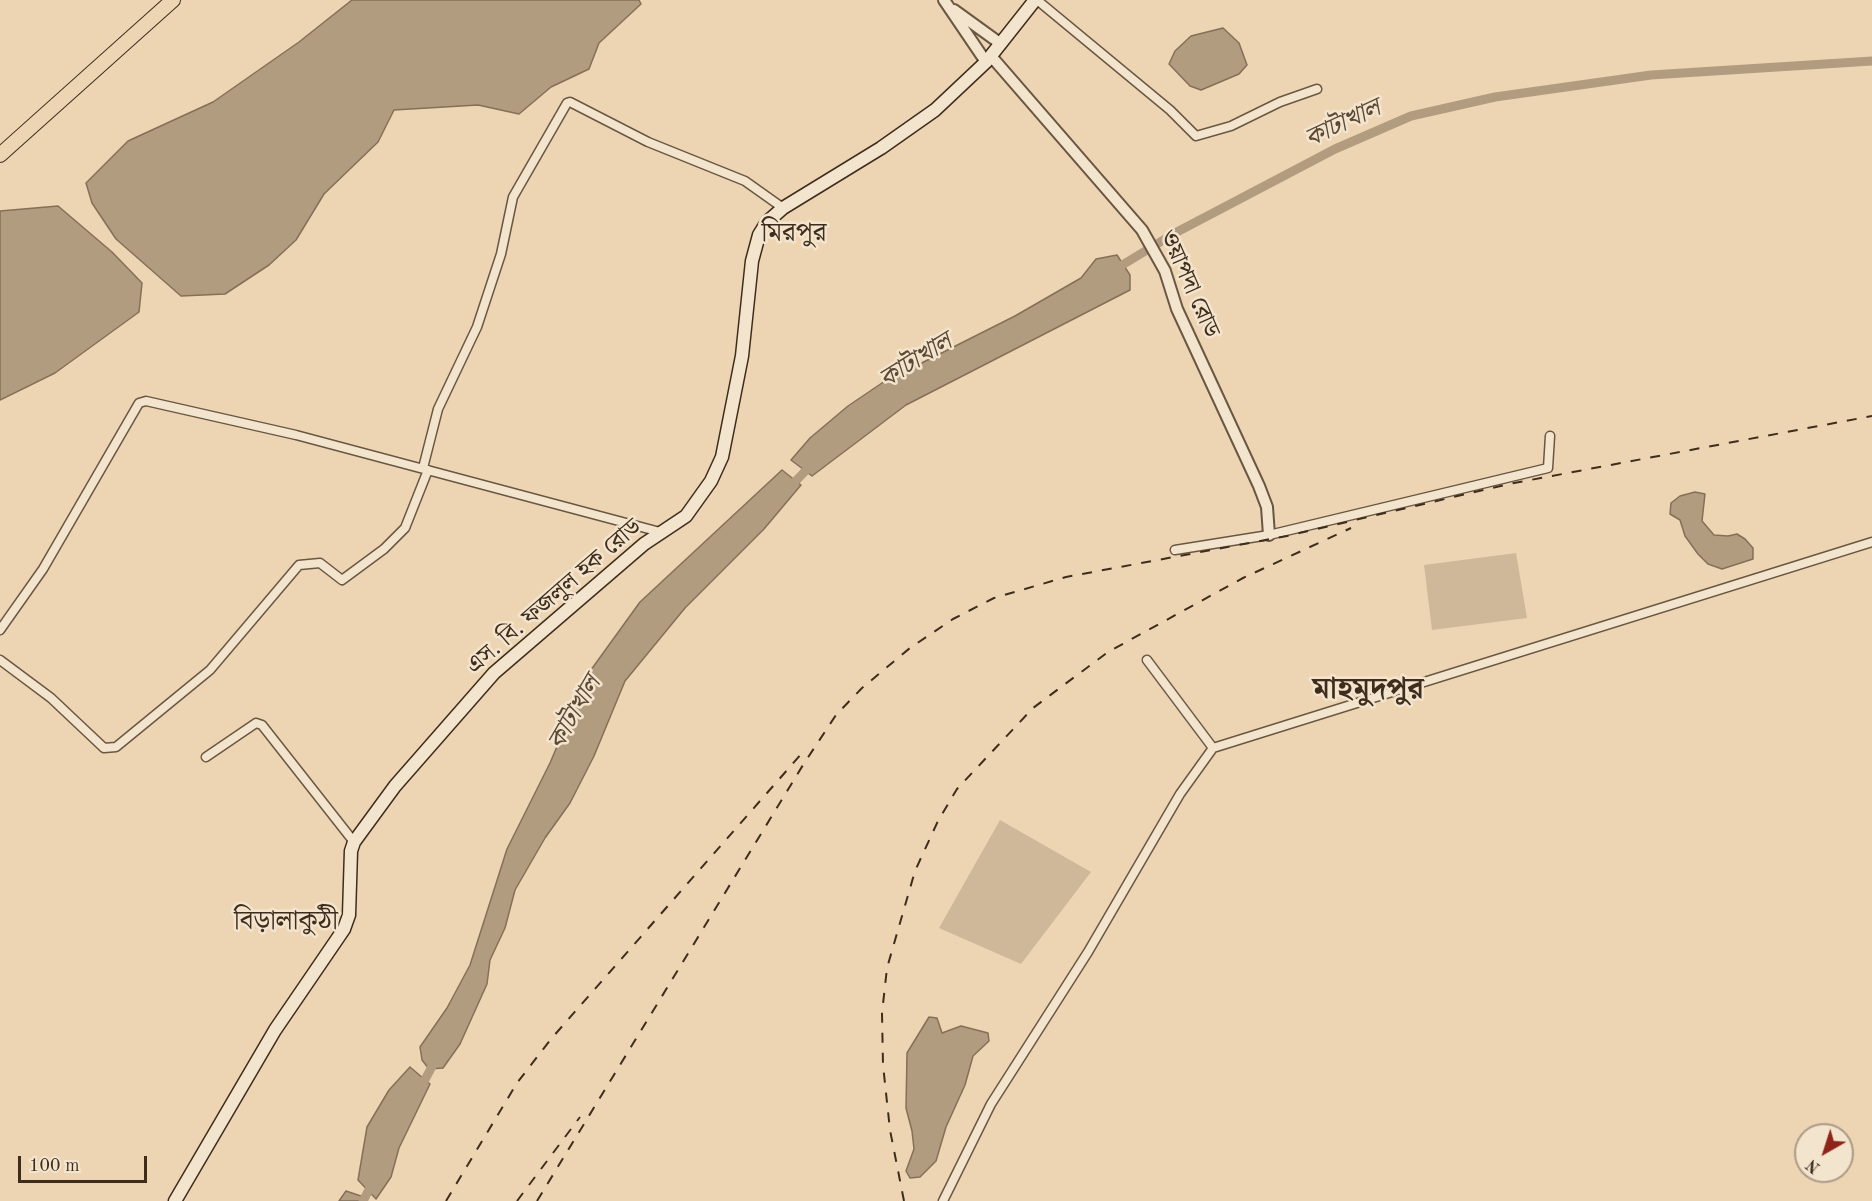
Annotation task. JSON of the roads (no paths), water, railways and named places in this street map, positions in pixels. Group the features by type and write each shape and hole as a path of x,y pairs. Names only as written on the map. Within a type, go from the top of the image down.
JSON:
{"main road":[{"path":"0,155 173,0"},
{"name":"এস. বি. ফজলুল হক রোড","path":"175,1201 275,1030 344,929 349,915 351,851 354,842 395,786 494,673 660,532 686,516 711,481 722,457 742,356 752,261 759,235 767,222 783,208 881,148 935,110 988,59 1036,0"}],"street":[{"path":"1036,0 1170,110 1196,136 1231,126 1280,102 1317,89"},
{"name":"ওয়াপদা রোড","path":"946,3 1001,44"},
{"name":"ওয়াপদা রোড","path":"946,3 988,59 1142,230 1165,271 1177,309 1264,497 1269,535"},
{"path":"0,660 51,698 104,748 116,747 210,670 298,565 315,562 342,580 384,549 405,528 426,469 438,409 477,327 501,254 513,197 567,103 570,102 648,142 745,181 783,208"},
{"path":"0,630 43,568 139,403 146,401 426,469 660,532"},
{"path":"1175,550 1269,535 1548,468 1550,436"},
{"path":"944,1201 991,1104 1088,952 1180,794 1213,748 1872,542"},
{"path":"1147,660 1213,748"},
{"path":"206,757 256,723 262,725 354,842"}],"water":[{"path":"352,0 639,0 641,4 599,43 589,69 551,87 519,114 478,105 394,110 378,142 324,194 296,240 269,265 225,294 181,296 116,239 92,203 86,183 128,141 213,102 299,42"},
{"path":"1223,28 1239,43 1247,65 1239,74 1201,90 1190,86 1169,64 1175,51 1191,36"},
{"path":"58,206 112,252 142,283 139,312 55,373 0,400 0,211"},
{"path":"1117,255 1130,275 1130,290 906,405 812,476 791,460 810,438 848,406 882,383 1015,316 1081,278 1096,259"},
{"path":"782,470 801,485 764,529 685,608 625,681 594,756 570,803 545,838 515,890 505,928 490,960 487,984 460,1044 443,1068 429,1069 422,1060 420,1047 447,1008 470,965 507,849 550,763 588,674 640,602"},
{"path":"1695,492 1705,494 1702,521 1714,535 1737,534 1753,548 1753,559 1722,569 1708,564 1698,554 1685,536 1680,520 1670,514 1671,503 1680,496"},
{"path":"929,1017 937,1018 942,1033 961,1026 988,1033 989,1041 973,1056 965,1085 946,1127 936,1161 920,1177 910,1178 906,1171 914,1149 906,1108 907,1053"},
{"path":"410,1067 430,1084 399,1148 391,1177 376,1199 358,1180 367,1127 389,1090"},
{"path":"346,1191 361,1196 366,1201 339,1201"}],"waterway":[{"name":"কাটাখাল","path":"1114,270 1175,233 1335,149 1411,116 1495,97 1651,75 1872,61"},
{"name":"কাটাখাল","path":"789,488 813,463"},
{"name":"কাটাখাল","path":"420,1089 436,1059"},
{"name":"কাটাখাল","path":"363,1201 373,1182"}],"railway":[{"path":"537,1201 803,765 836,715 862,688 910,648 953,619 994,598 1066,577 1287,536 1509,484 1872,416"},
{"path":"904,1201 890,1130 883,1065 882,1013 887,968 915,871 938,821 957,789 1033,708 1108,652 1243,578 1351,528"},
{"path":"446,1201 517,1083 551,1039 803,752"},
{"path":"517,1201 580,1117"}],"district":[{"name":"মিরপুর","path":"794,234"},
{"name":"মাহমুদপুর","path":"1368,690"},
{"name":"বিড়ালাকুঠী","path":"286,922"}]}
